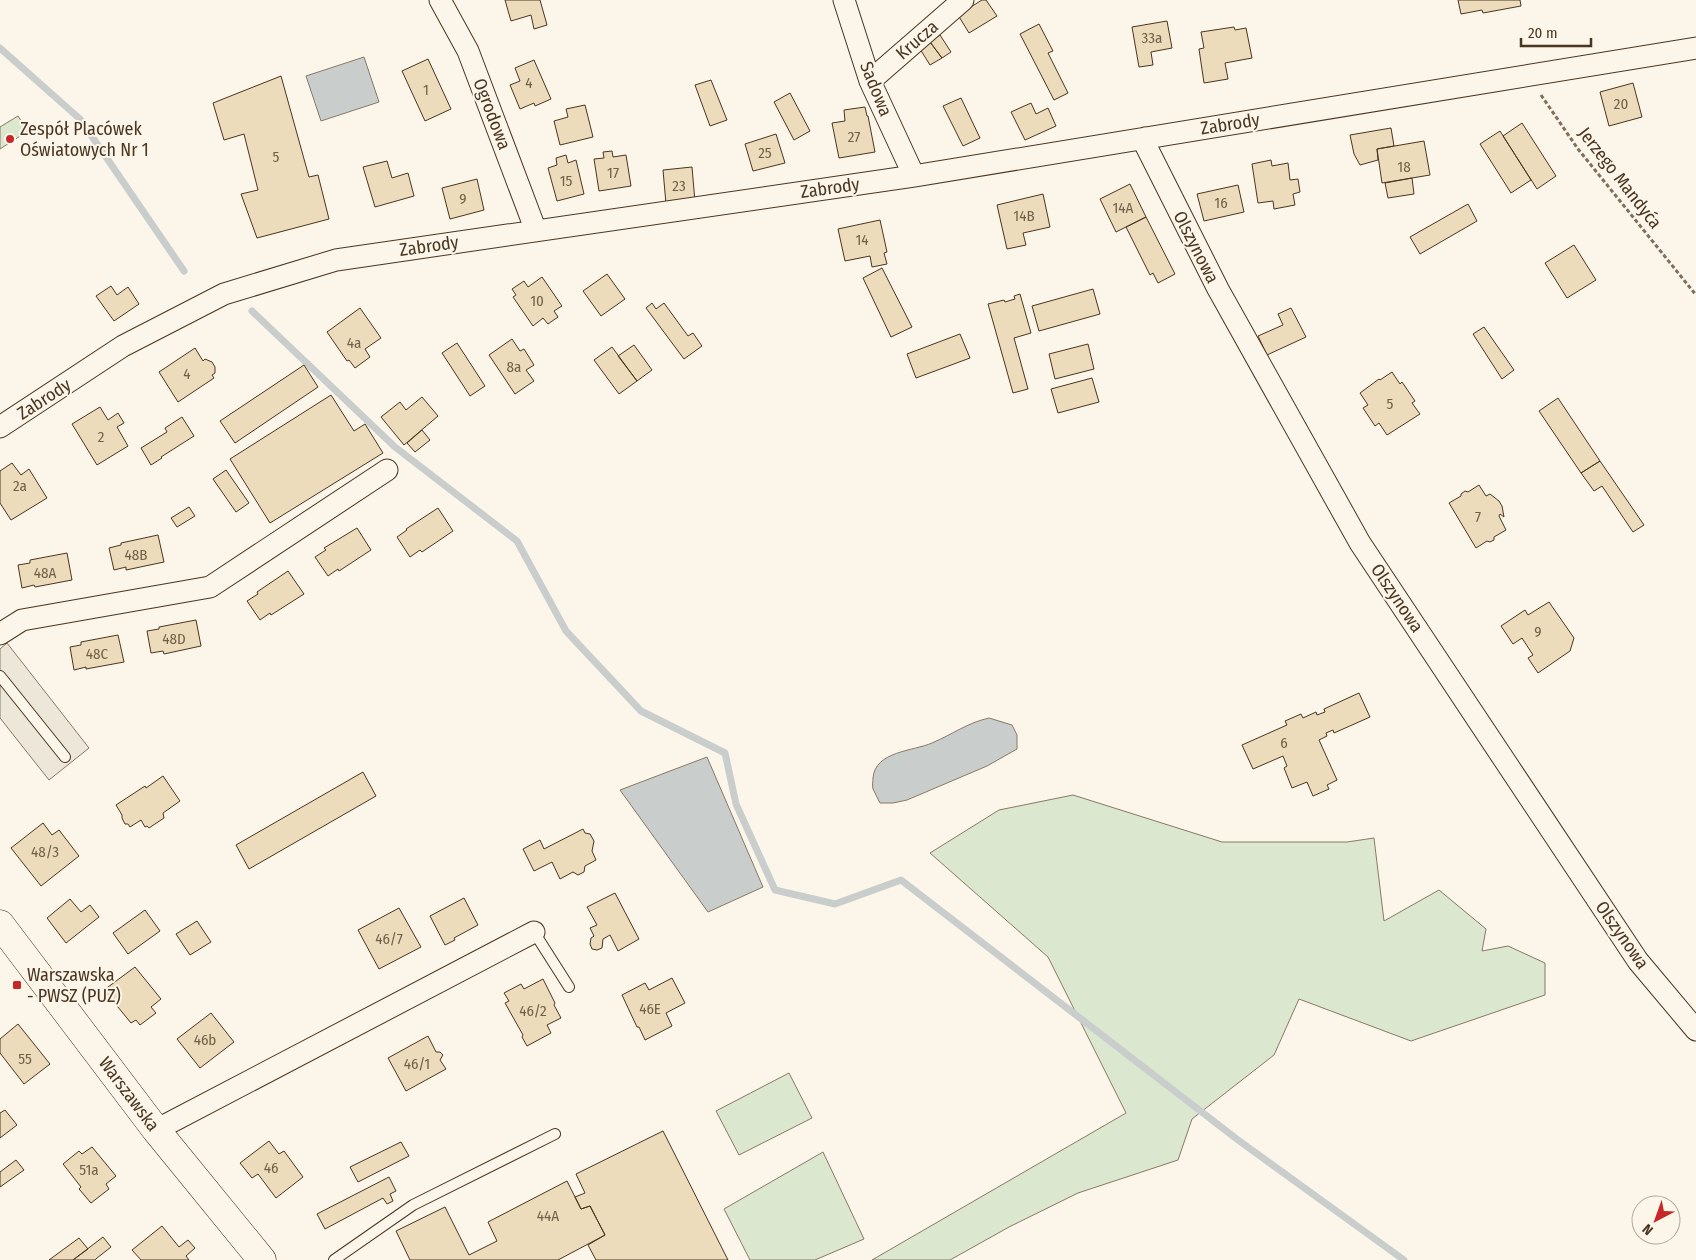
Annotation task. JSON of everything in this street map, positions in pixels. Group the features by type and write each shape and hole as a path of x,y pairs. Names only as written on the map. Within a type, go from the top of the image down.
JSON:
{"main road":[{"name":"Warszawska","path":"0,924 156,1130 262,1260"}],"street":[{"name":"Ogrodowa","path":"440,0 468,51 536,231"},
{"name":"Sadowa","path":"844,0 870,81 914,176"},
{"name":"Krucza","path":"870,81 963,0"},
{"name":"Zabrody","path":"0,427 123,346 224,294 336,260 914,176 1696,48"},
{"name":"Olszynowa","path":"1145,138 1146,146 1218,290 1360,543 1638,961 1696,1030"},
{"path":"0,634 22,620 210,587 387,470"},
{"path":"156,1130 534,932"}],"lane":[{"path":"0,676 65,757"},
{"path":"534,932 569,987"},
{"path":"334,1260 413,1205 555,1134"}],"path":[{"name":"Jerzego Mandyća","path":"1527,76 1578,150 1696,295"}],"green space":[{"path":"18,116 28,131 0,149 0,127"},
{"path":"1073,795 1222,842 1347,842 1374,838 1384,921 1439,890 1486,929 1482,951 1508,946 1545,963 1545,995 1411,1041 1299,999 1274,1055 1192,1119 1178,1160 1078,1193 1009,1227 950,1260 872,1260 1126,1113 1048,957 930,853 999,810"},
{"path":"789,1073 812,1118 739,1155 716,1111"},
{"path":"823,1152 864,1239 815,1260 750,1260 724,1209"}],"shaded area":[{"path":"364,57 379,102 321,121 306,76"},
{"path":"7,643 89,748 49,780 0,718 0,649"},
{"path":"989,718 1012,725 1017,735 1017,749 987,766 907,800 880,803 873,789 873,778 875,769 881,762 896,753 932,743 967,726"},
{"path":"707,757 763,887 708,912 620,790"}],"building":[{"path":"505,0 540,0 547,25 534,29 531,15 511,21"},
{"path":"982,0 986,0 997,16 969,33 958,15"},
{"path":"1458,0 1520,0 1521,6 1483,13 1482,10 1461,14"},
{"path":"1167,21 1172,48 1151,52 1153,65 1139,67 1132,27"},
{"path":"1039,24 1053,51 1048,53 1068,93 1054,100 1020,34"},
{"path":"1234,27 1235,30 1246,28 1252,58 1225,63 1228,79 1204,83 1199,49 1204,48 1201,32"},
{"path":"940,35 951,52 942,58 930,42"},
{"path":"930,42 942,58 930,65 920,49"},
{"path":"428,59 451,109 425,121 402,71"},
{"path":"534,60 551,99 535,106 534,103 520,109 510,85 520,81 515,68"},
{"path":"281,76 309,177 318,175 329,219 257,238 241,194 258,190 244,134 224,140 213,103"},
{"path":"711,80 727,120 710,126 695,85"},
{"path":"1633,83 1642,117 1609,126 1600,92"},
{"path":"790,93 810,131 794,140 774,102"},
{"path":"961,98 980,138 963,146 943,106"},
{"path":"1031,103 1036,114 1048,108 1056,126 1025,140 1011,112"},
{"path":"585,105 593,137 560,145 554,121 568,117 566,109"},
{"path":"865,107 875,152 839,158 832,123 845,121 844,110"},
{"path":"1522,123 1556,176 1537,189 1503,136"},
{"path":"1391,128 1394,146 1377,149 1378,160 1360,165 1354,154 1350,135"},
{"path":"1500,131 1531,180 1511,193 1480,144"},
{"path":"776,134 785,163 753,171 745,144"},
{"path":"1424,141 1430,175 1382,183 1377,149"},
{"path":"612,151 613,157 626,155 631,186 599,191 594,159 604,158 603,152"},
{"path":"566,155 568,163 576,160 584,194 557,201 548,168 557,165 556,158"},
{"path":"1271,160 1272,166 1288,163 1290,180 1298,179 1300,192 1293,194 1295,205 1274,209 1273,201 1258,203 1252,164"},
{"path":"387,161 392,178 408,173 414,196 375,207 363,167"},
{"path":"692,167 695,202 666,204 663,170"},
{"path":"1412,178 1414,194 1388,198 1385,183"},
{"path":"477,179 484,210 450,219 442,188"},
{"path":"1130,184 1146,217 1116,232 1100,199"},
{"path":"1238,185 1244,212 1204,221 1197,194"},
{"path":"1043,194 1050,227 1023,233 1026,245 1007,249 997,205"},
{"path":"1468,204 1477,221 1420,254 1410,237"},
{"path":"1146,217 1175,274 1158,283 1153,273 1150,275 1126,227"},
{"path":"880,220 887,252 884,253 887,264 872,267 870,256 845,261 838,229"},
{"path":"1574,245 1596,280 1567,298 1545,263"},
{"path":"882,268 912,327 891,337 863,278"},
{"path":"607,274 625,299 601,316 583,291"},
{"path":"542,277 562,306 554,311 558,317 548,324 543,318 533,326 513,297 516,295 512,289 524,281 528,287"},
{"path":"111,286 117,295 128,287 139,304 114,321 96,296"},
{"path":"1093,289 1100,314 1039,331 1032,306"},
{"path":"1020,294 1031,333 1014,338 1028,389 1013,393 988,304 1015,299 1014,296"},
{"path":"652,303 656,309 664,303 688,336 693,333 702,346 684,359 646,308"},
{"path":"360,308 381,338 365,349 370,357 355,368 349,360 347,361 327,332"},
{"path":"1291,308 1306,337 1267,355 1258,336 1283,325 1278,314"},
{"path":"1484,327 1514,370 1502,379 1473,334"},
{"path":"960,334 970,358 916,378 907,354"},
{"path":"512,339 520,351 524,349 534,365 526,370 534,381 515,394 489,355"},
{"path":"457,343 485,386 470,396 442,353"},
{"path":"1088,344 1094,369 1055,379 1049,354"},
{"path":"634,345 652,370 637,381 618,356"},
{"path":"612,347 637,381 619,394 594,360"},
{"path":"195,348 203,361 205,359 212,362 215,367 215,373 212,375 214,378 178,402 159,372"},
{"path":"304,365 318,387 235,443 220,421"},
{"path":"1392,372 1400,384 1402,382 1415,401 1412,403 1420,414 1387,435 1379,423 1375,426 1363,408 1368,405 1360,393"},
{"path":"1092,378 1099,402 1058,413 1051,389"},
{"path":"331,395 354,431 365,424 383,453 270,523 230,459"},
{"path":"422,397 438,416 404,445 381,417 400,402 406,410"},
{"path":"1558,398 1600,461 1581,473 1539,411"},
{"path":"100,407 108,420 118,413 124,423 117,427 128,446 97,465 72,424"},
{"path":"182,417 194,436 151,465 141,448 167,432 165,428"},
{"path":"422,430 430,440 415,452 407,443"},
{"path":"1600,461 1644,525 1633,532 1602,486 1594,491 1581,473"},
{"path":"12,463 21,475 29,469 47,498 11,520 0,503 0,471"},
{"path":"226,470 249,503 236,512 213,479"},
{"path":"1479,485 1486,496 1490,494 1502,506 1504,517 1500,514 1499,516 1506,530 1494,537 1494,540 1487,541 1476,548 1449,503 1461,496 1465,491 1468,492"},
{"path":"189,507 195,516 177,527 171,518"},
{"path":"438,508 453,531 422,552 420,550 410,557 397,537"},
{"path":"357,528 371,550 328,576 315,557 326,550 324,548"},
{"path":"158,535 164,562 126,570 126,567 114,570 109,548 121,545 121,543"},
{"path":"67,553 72,580 22,588 18,565 30,563 30,560"},
{"path":"288,571 304,594 260,620 247,601"},
{"path":"1549,602 1574,638 1570,651 1538,673 1528,658 1533,655 1522,638 1513,644 1501,626 1525,610 1528,615"},
{"path":"196,620 201,646 164,654 163,651 151,653 147,631"},
{"path":"118,635 124,662 74,670 70,647 81,645 81,642"},
{"path":"1359,693 1370,717 1334,733 1333,730 1326,733 1327,736 1319,740 1337,780 1327,785 1329,789 1313,796 1307,782 1292,788 1284,768 1287,766 1283,756 1253,769 1242,745 1287,725 1285,721 1301,714 1303,718 1316,712 1317,715 1325,712 1324,709"},
{"path":"363,772 376,796 249,869 236,845"},
{"path":"163,776 180,801 163,813 164,818 149,828 145,827 141,820 130,827 128,824 125,824 116,805"},
{"path":"43,823 52,835 59,830 79,856 41,886 11,848"},
{"path":"583,829 585,833 590,834 594,841 592,851 596,860 585,866 584,872 578,875 573,872 560,879 552,862 534,871 523,849 540,840 544,849"},
{"path":"615,893 639,939 618,951 610,935 603,939 602,948 592,949 590,944 591,938 594,936 590,928 597,925 587,907"},
{"path":"464,898 478,925 445,945 430,916"},
{"path":"70,899 81,912 90,905 99,917 66,943 47,918"},
{"path":"399,908 421,947 379,969 358,930"},
{"path":"145,910 160,931 128,954 113,933"},
{"path":"197,921 211,942 190,955 176,934"},
{"path":"135,967 161,999 151,1007 156,1013 140,1025 136,1020 131,1023 104,990"},
{"path":"672,978 685,1003 666,1013 672,1026 645,1040 622,995 645,983 649,990"},
{"path":"543,979 561,1018 547,1025 551,1033 527,1046 505,1003 509,1001 504,993 521,984 524,989"},
{"path":"211,1013 234,1042 200,1068 177,1039"},
{"path":"18,1024 50,1064 24,1084 0,1053 0,1039"},
{"path":"428,1036 436,1052 440,1052 443,1055 440,1060 446,1069 406,1091 388,1058"},
{"path":"5,1110 17,1125 0,1138 0,1113"},
{"path":"663,1131 728,1260 596,1260 588,1245 605,1235 590,1206 581,1209 575,1197 585,1193 576,1174"},
{"path":"269,1141 279,1154 284,1151 303,1177 276,1198 258,1174 252,1178 240,1163"},
{"path":"401,1142 409,1156 358,1182 350,1167"},
{"path":"92,1147 116,1176 106,1184 109,1189 91,1203 79,1189 81,1187 63,1164 79,1151 82,1154"},
{"path":"16,1160 24,1170 0,1187 0,1172"},
{"path":"389,1177 396,1191 390,1194 393,1201 387,1204 383,1198 325,1229 317,1214"},
{"path":"567,1181 581,1209 590,1206 605,1235 558,1260 410,1260 396,1231 445,1207 469,1255 497,1241 488,1222"},
{"path":"162,1226 179,1247 188,1240 195,1248 186,1256 189,1260 141,1260 132,1250"},
{"path":"103,1237 111,1247 95,1260 73,1260"},
{"path":"79,1238 88,1249 73,1260 49,1260"}],"waterway":[{"path":"0,48 80,119 184,271"},
{"path":"252,311 395,447 517,541 566,631 641,711 725,753 736,804 775,890 835,904 901,880 1238,1140 1404,1260"}],"place":[{"name":"Zespół Placówek Oświatowych Nr 1","path":"10,139"},
{"name":"Warszawska - PWSZ (PUZ)","path":"17,985"}]}
